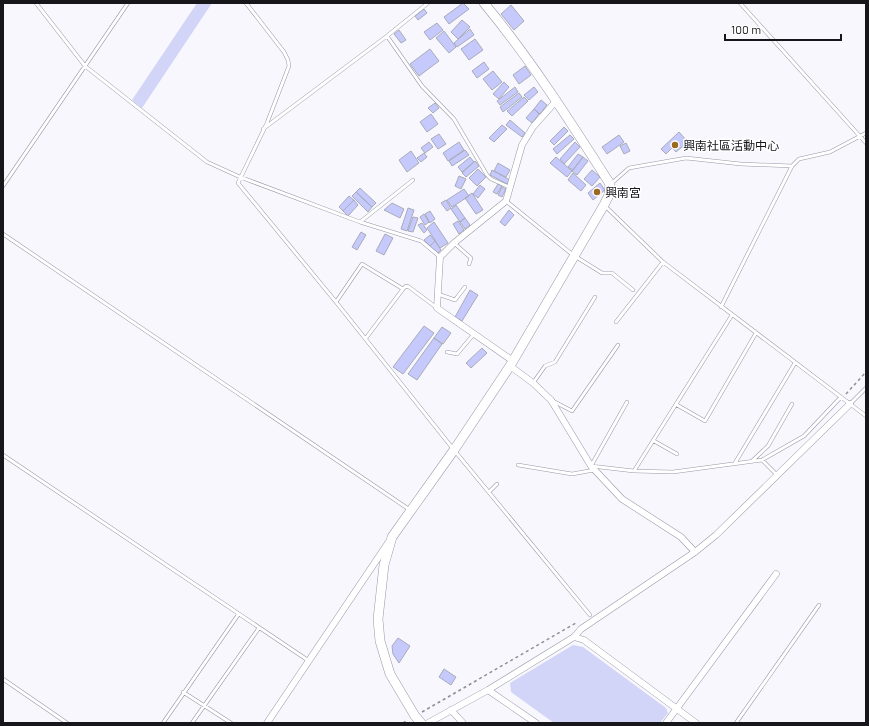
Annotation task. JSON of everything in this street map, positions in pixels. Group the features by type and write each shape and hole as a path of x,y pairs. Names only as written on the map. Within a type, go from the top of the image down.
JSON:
{"street":[{"path":"267,723 392,536 454,450 511,364 609,195 610,184 557,100 528,59 484,3"},
{"path":"557,100 533,127 522,145 506,201 454,243 440,257 437,308 474,334 552,400 593,468 622,499 681,537 695,552"},
{"path":"428,723 488,690 574,637 581,629 695,552 716,535 850,404"},
{"path":"392,536 384,565 378,619 380,641 390,674 414,716 421,723"},
{"path":"666,723 776,574"},
{"path":"574,637 584,640 696,723"},
{"path":"488,690 536,723"},
{"path":"451,710 463,723"}],"lane":[{"path":"36,3 85,66 207,162 240,177 360,222 421,241 440,257"},
{"path":"3,186 128,3"},
{"path":"246,3 288,60 288,72 238,183 366,338 454,450 590,615"},
{"path":"263,129 387,36 428,3"},
{"path":"740,3 866,143"},
{"path":"387,36 422,86 454,119 487,175 492,179 511,187"},
{"path":"722,307 792,166 799,159 830,152 866,133"},
{"path":"610,184 629,168 686,158 740,164 792,166"},
{"path":"360,222 413,180"},
{"path":"506,201 574,255 602,273 612,273 633,290"},
{"path":"604,205 663,262 866,416"},
{"path":"3,234 410,510"},
{"path":"454,243 471,258 469,264"},
{"path":"616,322 663,262"},
{"path":"336,302 362,264 403,289"},
{"path":"366,338 406,286 437,308"},
{"path":"438,294 455,300 465,287"},
{"path":"533,383 545,366 555,362 595,297"},
{"path":"634,471 677,405 732,315"},
{"path":"677,405 705,421 756,333"},
{"path":"447,352 457,354 474,334"},
{"path":"552,400 572,411 618,345"},
{"path":"735,463 796,363"},
{"path":"850,404 866,388"},
{"path":"518,465 572,474 593,468 673,472 752,460 762,460 804,436 842,398"},
{"path":"593,468 627,402"},
{"path":"752,460 768,446 792,404"},
{"path":"654,441 677,454"},
{"path":"3,455 238,615 309,661"},
{"path":"762,460 777,476"},
{"path":"489,492 497,484"},
{"path":"736,723 819,605"},
{"path":"163,723 183,692 238,615"},
{"path":"192,723 259,628"},
{"path":"3,679 65,723"},
{"path":"183,692 231,723"}],"path":[{"path":"842,398 866,372"},
{"path":"403,723 578,623"}],"shaded area":[{"path":"197,3 212,3 142,108 132,100"},
{"path":"573,645 583,647 666,708 668,713 660,723 554,723 511,692 510,683"}],"building":[{"path":"463,3 469,9 449,24 444,17"},
{"path":"511,5 524,21 514,30 501,14"},
{"path":"424,9 427,13 418,20 415,16"},
{"path":"462,20 470,27 458,39 451,32"},
{"path":"437,23 443,30 430,40 424,32"},
{"path":"470,29 474,35 457,47 454,43"},
{"path":"399,30 406,40 401,43 394,34"},
{"path":"444,31 456,47 449,53 436,38"},
{"path":"475,39 483,50 469,60 461,49"},
{"path":"430,49 439,61 419,76 410,64"},
{"path":"484,62 489,69 477,78 472,71"},
{"path":"525,66 531,75 519,84 513,75"},
{"path":"493,71 502,82 492,90 483,79"},
{"path":"504,82 509,87 499,99 493,94"},
{"path":"515,87 518,92 500,105 497,101"},
{"path":"534,87 538,92 529,100 524,95"},
{"path":"519,93 522,97 503,112 500,107"},
{"path":"524,97 528,101 512,116 507,111"},
{"path":"541,100 547,105 540,114 534,109"},
{"path":"435,103 439,108 433,113 428,108"},
{"path":"534,109 539,114 532,123 526,118"},
{"path":"431,114 438,124 427,132 420,122"},
{"path":"510,120 525,133 522,137 506,125"},
{"path":"502,125 507,129 494,142 489,138"},
{"path":"564,127 568,131 554,145 550,141"},
{"name":"興南社區活動中心","path":"679,132 688,142 676,152 672,148 666,154 661,149"},
{"path":"439,134 446,144 438,149 431,139"},
{"path":"570,135 574,139 557,154 553,149"},
{"path":"619,135 624,142 607,154 602,147"},
{"path":"429,142 433,147 425,153 421,148"},
{"path":"459,142 464,150 448,161 443,153"},
{"path":"575,142 580,147 564,164 560,159"},
{"path":"626,143 630,151 624,154 620,146"},
{"path":"465,150 469,155 452,166 449,161"},
{"path":"411,151 419,163 407,172 399,160"},
{"path":"424,153 427,157 421,162 417,158"},
{"path":"578,154 583,157 573,170 568,167"},
{"path":"470,157 474,162 462,172 458,167"},
{"path":"556,157 572,171 567,177 550,163"},
{"path":"583,157 588,161 577,175 572,171"},
{"path":"475,161 479,166 466,177 462,173"},
{"path":"498,163 510,170 506,177 494,171"},
{"path":"478,169 486,177 477,186 469,178"},
{"path":"492,170 510,180 507,184 490,175"},
{"path":"592,170 600,177 592,186 584,179"},
{"path":"573,173 586,185 581,191 568,180"},
{"path":"459,176 466,179 461,189 455,186"},
{"name":"興南宮","path":"600,183 605,190 593,200 588,193"},
{"path":"498,184 502,186 497,194 493,192"},
{"path":"480,185 485,189 478,198 473,194"},
{"path":"502,187 506,189 502,197 498,195"},
{"path":"360,188 376,203 372,207 356,192"},
{"path":"464,189 469,196 452,207 447,200"},
{"path":"356,192 372,207 368,212 352,196"},
{"path":"472,193 483,210 476,214 465,198"},
{"path":"349,196 354,200 343,211 339,207"},
{"path":"354,200 358,205 348,216 343,211"},
{"path":"446,200 451,208 447,211 441,203"},
{"path":"392,203 404,209 400,218 384,210"},
{"path":"456,205 465,218 460,222 451,209"},
{"path":"408,208 414,210 407,231 401,229"},
{"path":"509,210 514,215 505,226 500,222"},
{"path":"430,211 435,219 430,223 425,214"},
{"path":"424,214 429,222 425,225 420,217"},
{"path":"413,217 418,218 413,232 408,231"},
{"path":"465,218 470,225 465,229 460,222"},
{"path":"458,221 464,230 459,234 453,224"},
{"path":"434,222 448,243 440,248 427,228"},
{"path":"422,223 427,230 424,233 418,225"},
{"path":"361,232 366,235 357,250 352,247"},
{"path":"385,234 393,238 384,255 376,251"},
{"path":"430,235 435,241 430,246 424,240"},
{"path":"435,241 441,250 438,253 430,246"},
{"path":"470,290 478,295 462,321 455,317"},
{"path":"424,326 434,333 403,374 393,367"},
{"path":"442,327 451,333 443,344 434,338"},
{"path":"434,338 442,344 417,380 408,374"},
{"path":"482,348 487,353 471,368 466,363"},
{"path":"398,638 410,646 399,663 393,654 392,646"},
{"path":"444,669 456,677 451,685 439,677"}],"place":[{"name":"興南社區活動中心","path":"675,145"},
{"name":"興南宮","path":"597,192"}]}
